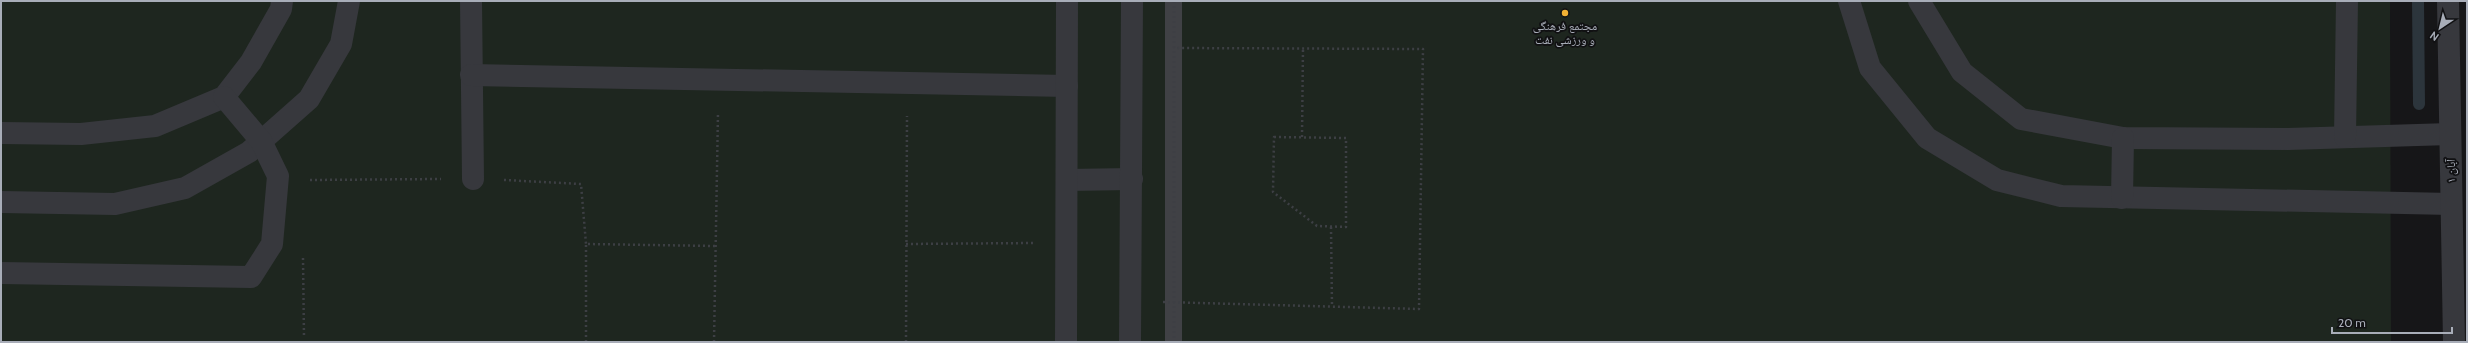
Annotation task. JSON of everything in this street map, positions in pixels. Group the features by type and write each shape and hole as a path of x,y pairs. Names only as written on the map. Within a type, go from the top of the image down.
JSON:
{"street":[{"path":"1,133 81,134 155,126 224,97 251,62 281,9 282,1"},
{"path":"1,202 115,204 185,188 249,152 308,99 341,44 349,1"},
{"path":"471,1 473,178"},
{"path":"1066,342 1067,1"},
{"path":"1130,342 1132,1"},
{"path":"1849,1 1870,68 1927,138 1997,180 2061,196 2452,204"},
{"path":"1919,1 1962,72 2021,119 2123,138 2288,139 2450,134"},
{"path":"2345,137 2347,1"},
{"name":"آبان ۱","path":"2448,1 2454,342"},
{"path":"471,75 1067,86"},
{"path":"1,273 251,277 272,244 278,176 261,141 224,97"},
{"path":"2122,198 2123,138"},
{"path":"1067,180 1132,179"}],"path":[{"path":"1174,1 1174,342"},
{"path":"1130,302 1419,309 1423,49 1174,48"},
{"path":"1302,137 1303,48"},
{"path":"714,342 718,80"},
{"path":"906,342 907,83"},
{"path":"1274,136 1302,137 1346,138 1346,227 1317,226 1273,192 1274,136"},
{"path":"1331,227 1332,306"},
{"path":"906,244 1037,243"},
{"path":"586,342 586,244 715,246"}],"shaded area":[{"path":"1,1 2390,1 2391,342 1,342"}],"building":[{"path":"1165,1 1182,1 1182,342 1165,342"}],"waterway":[{"path":"2418,1 2419,104"}],"place":[{"name":"مجتمع فرهنگى و ورزشى نفت","path":"1565,13"}]}
